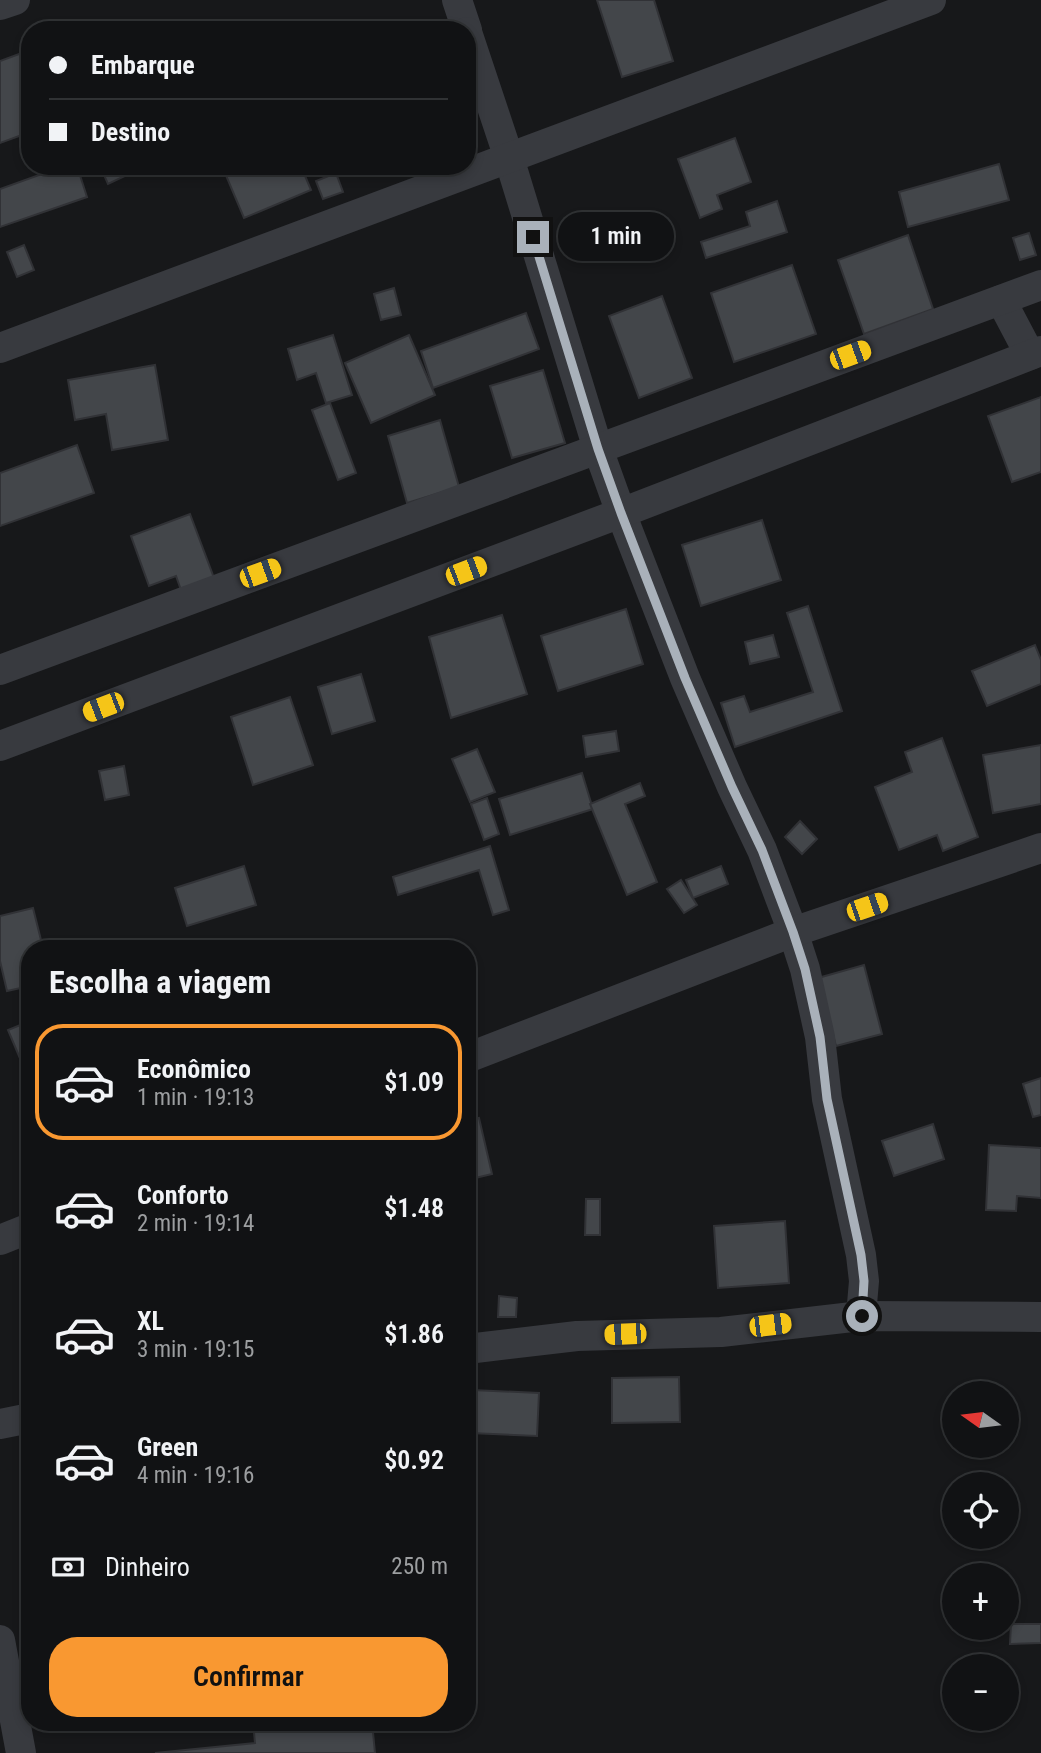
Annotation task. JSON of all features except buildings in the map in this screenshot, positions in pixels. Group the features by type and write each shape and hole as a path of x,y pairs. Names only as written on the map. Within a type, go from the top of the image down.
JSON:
{"street":[{"path":"0,5 15,0"},
{"path":"457,0 464,21"},
{"path":"476,170 931,0"},
{"path":"476,58 598,449 621,513 685,678 762,850 805,969 820,1037 827,1099 861,1255 864,1281 862,1316"},
{"path":"0,348 463,175"},
{"path":"0,670 1041,285"},
{"path":"0,746 621,513 1036,353 1001,300"},
{"path":"476,1055 793,932 1041,848"},
{"path":"0,1240 21,1232"},
{"path":"476,1348 577,1336 721,1332 862,1316 1041,1317"},
{"path":"0,1424 21,1420"},
{"path":"0,1640 21,1753"}],"route":[{"path":"533,237 598,449 621,513 685,678 779,890 805,969 820,1037 827,1099 861,1255 864,1281 862,1316"}]}
